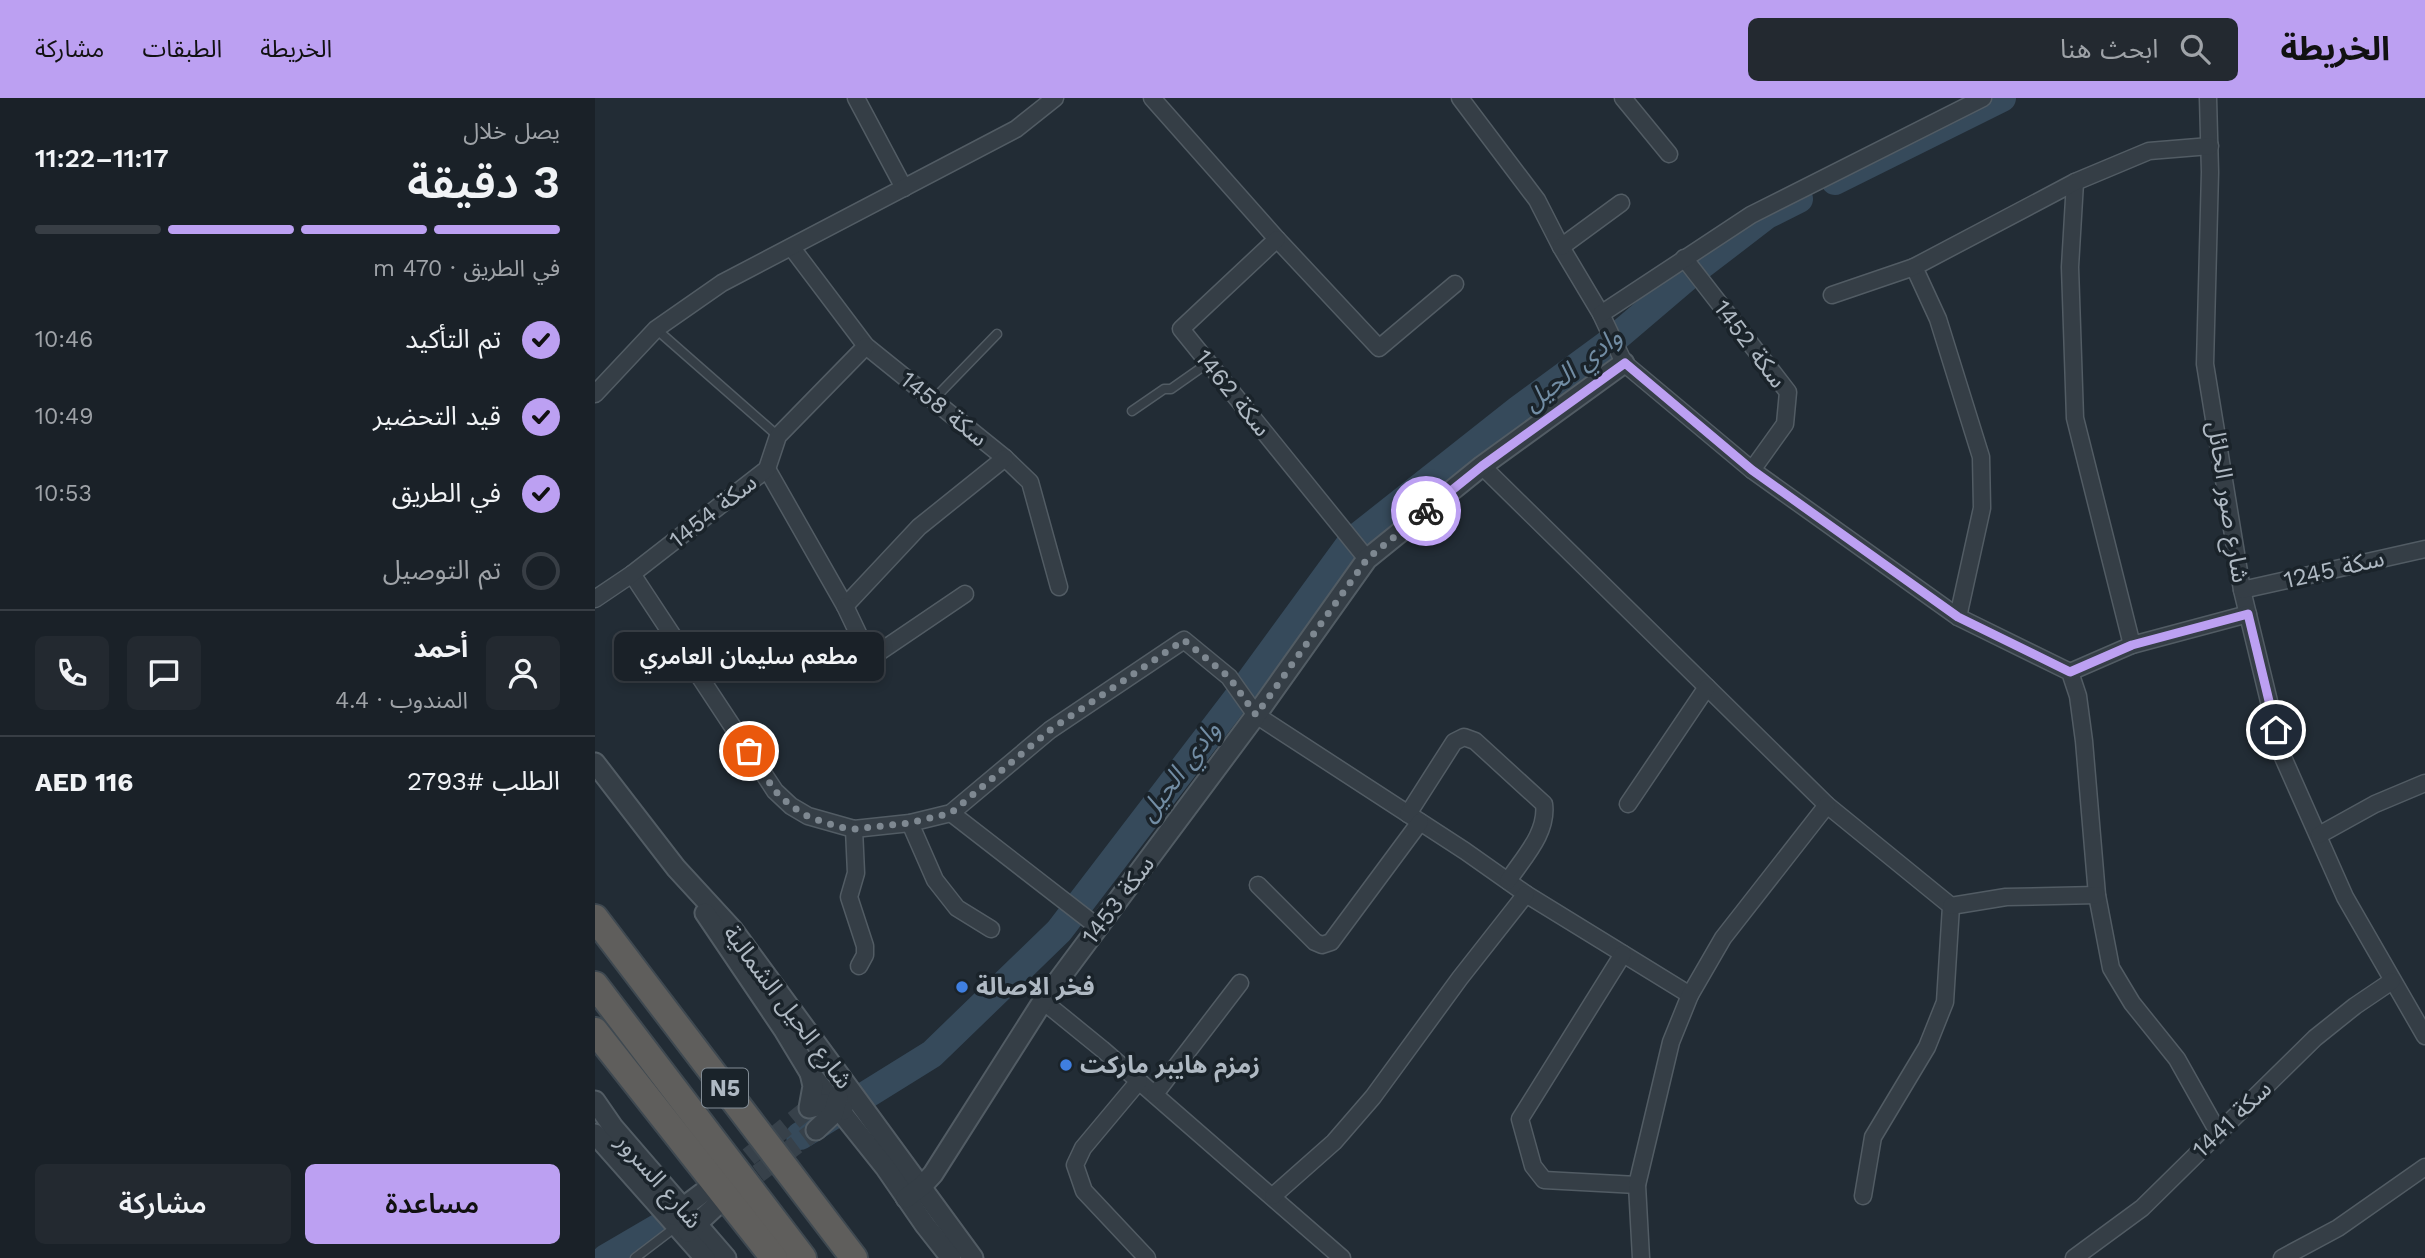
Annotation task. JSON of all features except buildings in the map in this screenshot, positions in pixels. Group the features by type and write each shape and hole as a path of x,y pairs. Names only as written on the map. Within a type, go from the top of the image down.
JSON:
{"highway":[{"name":"N5","path":"596,919 854,1258"},
{"name":"N5","path":"595,985 803,1258"},
{"path":"595,1031 774,1258"}],"street":[{"path":"856,98 904,188"},
{"path":"595,394 656,329 722,283 1016,129 1055,98"},
{"path":"1152,98 1276,239 1379,348 1455,284"},
{"path":"1460,98 1537,200 1601,314 1625,363 1752,470 1958,617 2070,672 2078,696 2097,895 2111,968 2132,1003 2177,1059 2218,1132"},
{"path":"1623,98 1669,154"},
{"path":"1601,314 1751,215 1983,98"},
{"name":"شارع صور الحائل","path":"2209,98 2205,364 2242,590 2282,755 2345,897 2425,1036"},
{"path":"1832,295 1914,267 2075,182 2149,150 2210,146"},
{"path":"2075,182 2070,267 2075,418 2132,645"},
{"path":"1561,247 1621,203"},
{"name":"سكة 1462","path":"1276,239 1181,329 1367,559"},
{"name":"سكة 1458","path":"792,248 866,346 1005,458 1030,482 1059,587"},
{"name":"سكة 1452","path":"1684,258 1788,392 1785,424 1752,470"},
{"path":"1914,267 1938,319 1982,457 1982,508 1958,617"},
{"name":"سكة 1454","path":"595,599 632,574 768,469 778,436 866,346"},
{"name":"سكة 1453","path":"906,1198 933,1174 1043,1001 1256,715 1367,559 1482,466 1625,363"},
{"path":"845,606 919,527 1005,458"},
{"path":"1482,466 1826,805 1951,906 2006,897 2097,895"},
{"path":"768,469 870,654 878,653 965,594"},
{"name":"سكة 1245","path":"2242,590 2425,549"},
{"path":"632,574 775,791 791,806 809,817 854,829 909,823 951,813 1050,730 1184,640 1229,677 1256,715 1526,894 1690,995"},
{"path":"2070,672 2132,645 2248,614"},
{"path":"1628,804 1707,687"},
{"path":"1258,885 1315,942 1322,945 1331,942 1414,818 1454,742 1464,737 1475,741 1544,804 1546,818 1541,831 1508,881"},
{"name":"شارع الحيل الشمالية","path":"595,762 676,868 733,930 973,1258"},
{"path":"2319,835 2375,804 2425,783"},
{"path":"1641,1258 1637,1185 1671,1042 1690,995 1723,938 1826,805"},
{"path":"951,813 1098,926"},
{"path":"909,823 935,880 957,908 991,929"},
{"path":"854,829 856,873 849,897 865,946 865,955 859,966"},
{"path":"676,868 810,1073 855,1128 951,1258"},
{"path":"1273,1196 1334,1142 1373,1097 1459,978 1526,894"},
{"path":"1863,1196 1873,1137 1927,1047 1945,1002 1951,906"},
{"path":"1623,954 1520,1119 1533,1166 1543,1180 1637,1185"},
{"name":"سكة 1441","path":"2074,1258 2142,1208 2315,1038 2392,981"},
{"path":"1155,1094 1240,983"},
{"path":"1043,1001 1155,1094 1342,1258"},
{"path":"834,1070 840,1091 836,1106 833,1114 816,1130 830,1125 855,1128"},
{"path":"810,1073 813,1086 809,1108 825,1104 836,1106 852,1115 893,1149"},
{"path":"1139,1081 1083,1148 1075,1166 1084,1191 1147,1258"},
{"name":"شارع السرور","path":"595,1101 600,1135 682,1222 726,1258"},
{"path":"2284,1258 2338,1228 2425,1167"},
{"path":"682,1222 713,1196"},
{"name":"شارع السرور","path":"682,1222 705,1258"}],"lane":[{"path":"656,329 778,436"},
{"path":"933,400 997,334"},
{"path":"1132,411 1208,363"},
{"path":"635,1258 682,1222"}],"waterway":[{"name":"وادي الحيل","path":"1835,181 2002,98"},
{"name":"وادي الحيل","path":"800,1136 932,1054 1059,931 1241,693 1352,541 1519,409 1613,340 1694,271 1767,215 1799,199"},
{"name":"وادي الحيل","path":"606,1258 671,1220 692,1204"}],"tunnel":[{"path":"726,1175 809,1108"},
{"path":"735,1191 816,1130"}],"way so far":[{"path":"749,751 775,791 791,806 809,817 854,829 909,823 951,813 1050,730 1184,640 1229,677 1256,715 1367,559 1426,511"}],"place":[{"name":"مطعم سليمان العامري","path":"749,751"},
{"name":"فخر الاصالة","path":"962,987"},
{"name":"زمزم هايبر ماركت","path":"1066,1065"}],"route":[{"path":"1426,511 1482,466 1625,363 1752,470 1958,617 2070,672 2132,645 2248,614 2276,730"}]}
